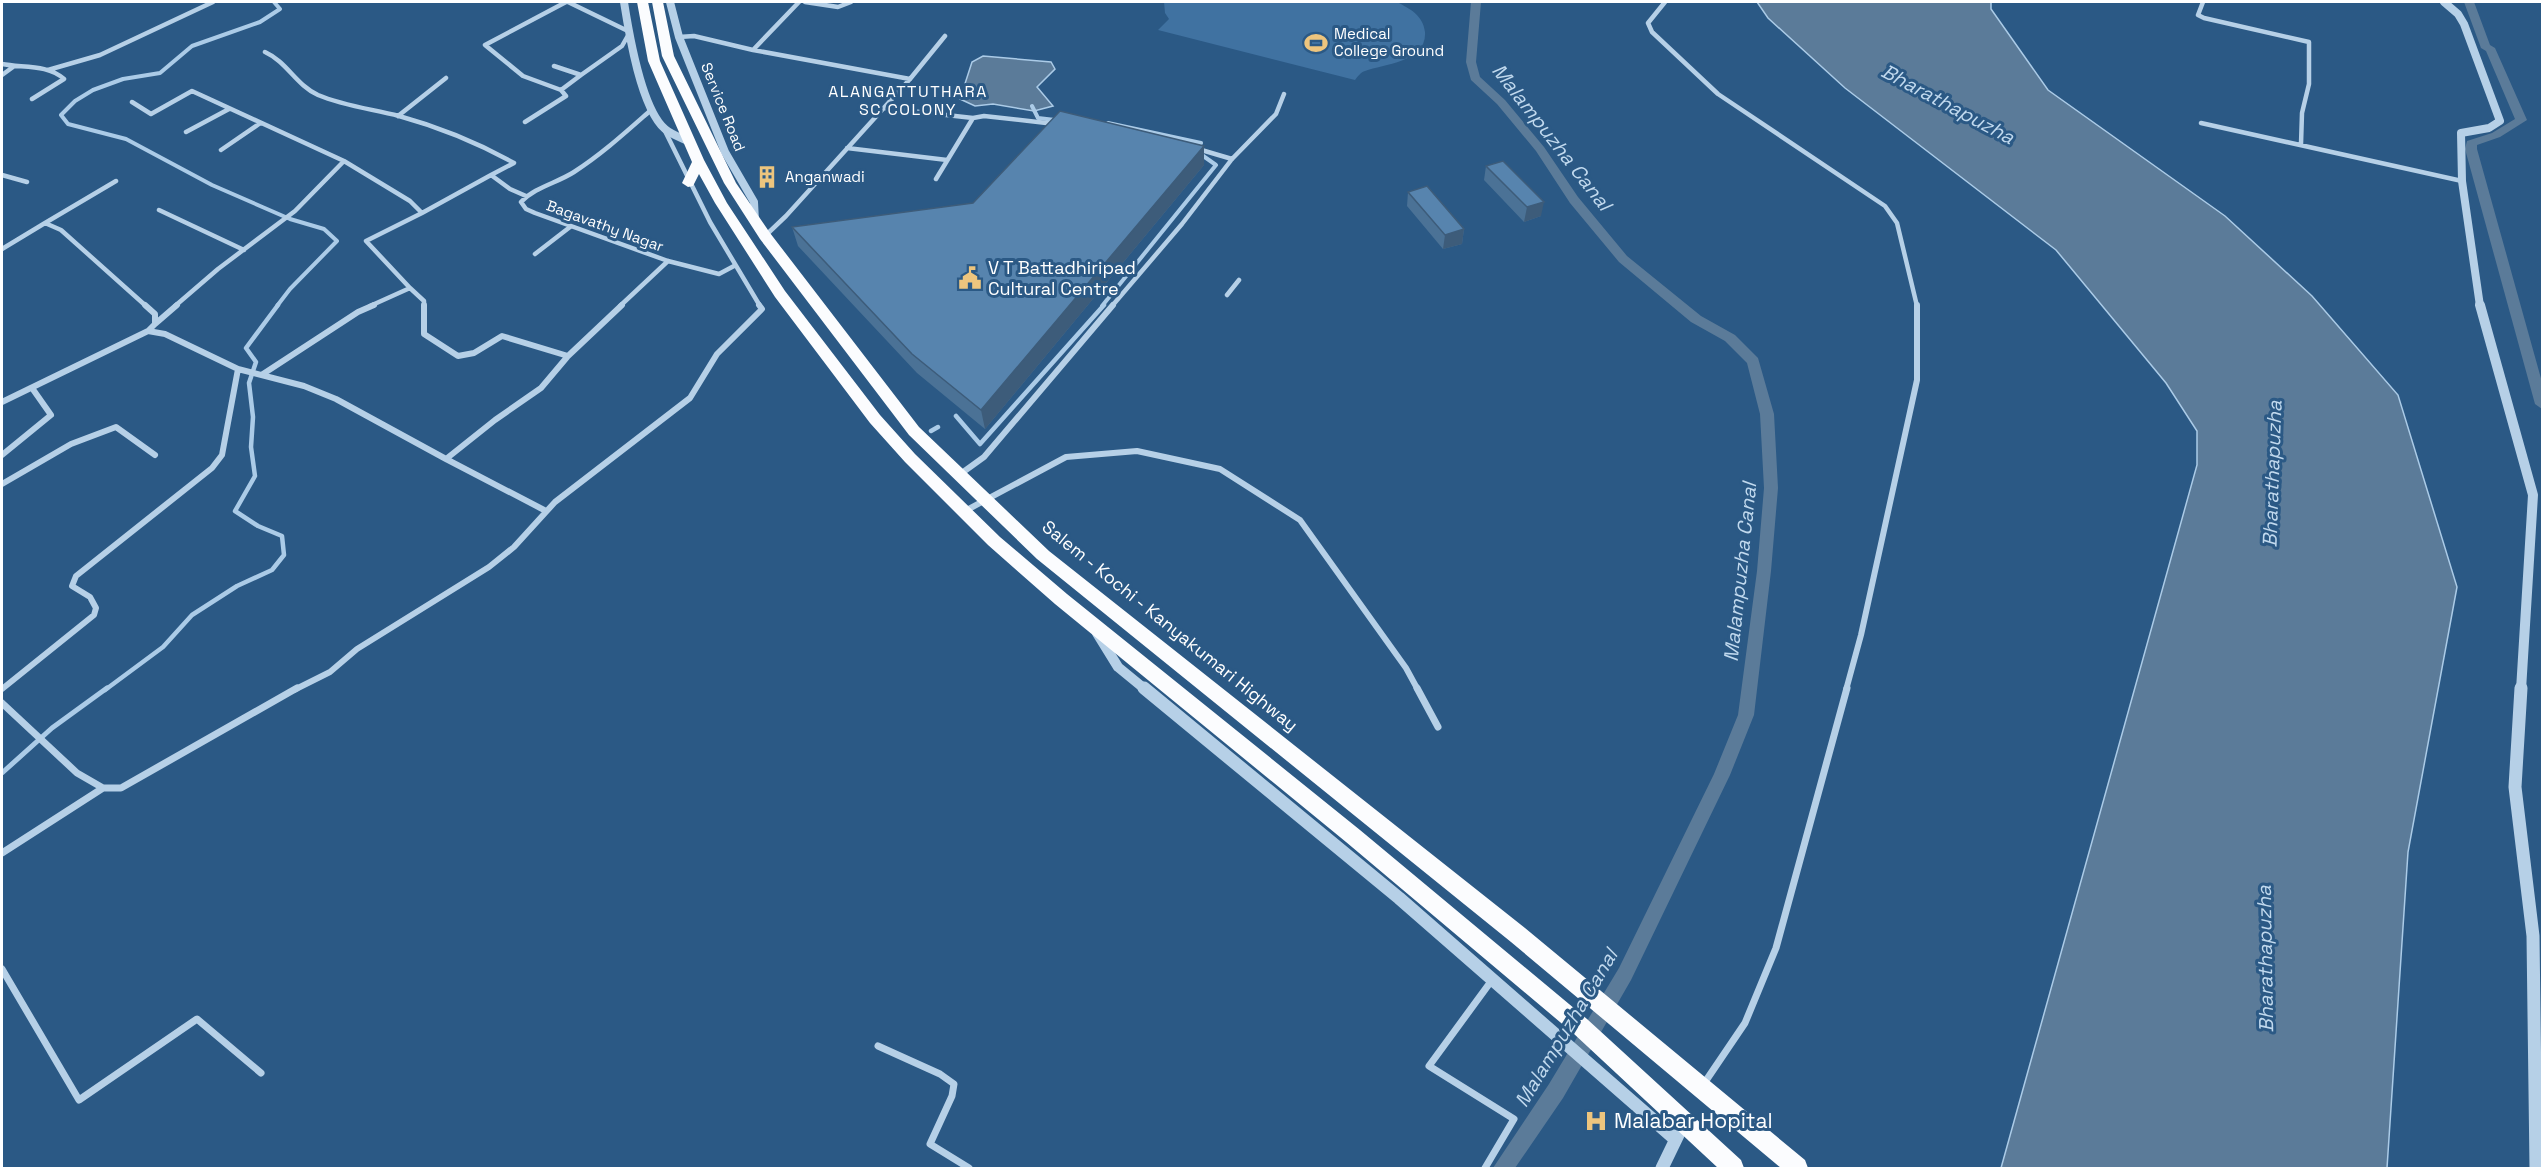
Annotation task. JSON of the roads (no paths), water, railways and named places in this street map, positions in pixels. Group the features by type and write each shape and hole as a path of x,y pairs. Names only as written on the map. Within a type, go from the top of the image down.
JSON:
{"highway":[{"path":"642,2 654,61 699,162 761,268 875,419 963,512 994,541 1092,625 1353,836 1580,1026 1609,1051 1680,1132 1733,1168"},
{"name":"Salem - Kochi - Kanyakumari Highway","path":"657,2 668,56 730,183 765,236 914,431 1043,555 1630,1026 1700,1088 1797,1168"},
{"path":"688,183 699,162"}],"street":[{"path":"48,70 100,55 213,2"},
{"path":"525,122 566,96 561,90 523,76 485,45 567,2 630,32"},
{"path":"2,703 77,773 103,788 121,788 297,688 330,672 357,649 489,567 514,547 546,512 581,480 690,398 717,354 762,309 734,266 688,183 664,129 651,110 624,2"},
{"name":"Service Road","path":"670,2 679,37 725,152 754,202 755,221"},
{"path":"753,50 799,2"},
{"path":"805,2 838,7 851,2"},
{"path":"1665,2 1648,23 1652,32 1710,87 1884,206 1897,223 1917,302 1917,380 1861,635 1776,948 1745,1023 1700,1088"},
{"path":"2203,2 2198,15 2204,18 2309,42 2309,84 2302,113 2301,144"},
{"path":"2444,2 2464,24 2500,121 2489,128 2462,133 2462,181 2481,313 2533,495 2515,788 2533,936 2536,1168"},
{"path":"561,90 622,46 630,32"},
{"path":"679,37 694,36 753,50 910,79"},
{"path":"765,236 884,108 945,36"},
{"path":"266,52 279,57 306,88 483,145 514,163 366,241 424,301 424,334 458,356 474,353 502,336 568,356"},
{"path":"2,64 48,70 61,75 64,79 32,99"},
{"path":"554,66 580,75"},
{"path":"2,75 13,67"},
{"path":"398,116 446,78"},
{"path":"132,102 151,114 192,91 259,124 344,161 410,201 422,213"},
{"path":"958,475 984,457 1182,224 1232,159 1276,114 1284,94"},
{"path":"884,108 1062,125"},
{"path":"186,132 229,109"},
{"name":"Bagavathy Nagar","path":"651,110 600,154 563,179 526,196 521,202 526,209 570,227 668,261 719,274 734,266"},
{"path":"936,180 973,118"},
{"path":"2201,123 2462,181"},
{"path":"221,150 259,124"},
{"path":"664,129 690,142"},
{"path":"848,148 947,160"},
{"path":"1192,148 1232,159"},
{"path":"2,402 148,332 218,269 295,211 344,161"},
{"path":"2,175 27,182"},
{"path":"491,175 510,189 526,196"},
{"path":"2,249 116,181"},
{"path":"159,210 244,249"},
{"path":"45,223 61,230 90,254 155,314 155,324"},
{"path":"535,254 570,227"},
{"path":"446,459 495,420 541,388 568,356 668,261"},
{"path":"1227,295 1239,280"},
{"path":"259,373 358,312 410,288"},
{"path":"148,332 165,334 238,369 304,386 336,399 546,512"},
{"path":"2,689 94,615 96,608 90,597 72,586 76,576 183,493 212,468 222,455 238,369"},
{"path":"2,456 51,415 32,388"},
{"path":"2,484 52,453 90,434 116,427 155,455"},
{"path":"963,512 1066,457 1137,451 1220,469 1300,520 1406,668 1438,727"},
{"path":"1092,625 1118,666 1399,898 1589,1062 1680,1132 1662,1168"},
{"path":"2,853 103,788"},
{"path":"2,969 79,1100 197,1019 261,1073"},
{"path":"1485,1168 1514,1119 1429,1066 1451,1039 1472,1005 1492,979"},
{"path":"878,1046 940,1074 954,1084 952,1096 930,1144 969,1168"}],"water":[{"name":"Bharathapuzha","path":"1757,2 1991,2 1991,9 2048,90 2225,216 2312,296 2398,395 2457,587 2408,852 2387,1168 2001,1168 2197,465 2197,431 2166,383 2056,250 1845,88 1768,18"},
{"path":"983,56 1051,62 1055,69 1037,87 1053,106 1034,111 993,104 975,106 960,99 972,62"}],"waterway":[{"path":"274,2 280,9 260,22 192,46 160,73 123,79 93,90 75,101 61,115 68,124 126,139 212,185 290,219 324,229 337,241 290,289 277,306"},
{"name":"Malampuzha Canal","path":"1476,2 1471,62 1475,78 1501,102 1540,149 1574,200 1623,259 1696,319 1730,338 1753,361 1767,414 1771,488 1764,571 1746,715 1722,775 1625,974 1556,1091 1503,1168"},
{"path":"2469,2 2486,48 2490,48 2521,120 2496,135 2471,143 2471,149 2542,404"},
{"path":"1032,106 1038,118 1055,120"},
{"path":"1108,123 1201,143"},
{"path":"1102,306 1216,165 1199,153"},
{"path":"105,690 163,647 192,615 237,586 272,570 284,555 282,536 258,526 235,511 255,476 251,447 253,417 249,383 256,362 246,348 278,305"},
{"path":"956,416 980,444 1104,305"},
{"path":"931,431 938,427"},
{"path":"2,773 52,728 107,688"}],"place":[{"name":"Medical College Ground","path":"1316,43"},
{"name":"Anganwadi","path":"767,177"},
{"name":"V T Battadhiripad Cultural Centre","path":"970,278"},
{"name":"Malabar Hopital","path":"1596,1121"}],"district":[{"name":"ALANGATTUTHARA SC COLONY","path":"908,100"}]}
